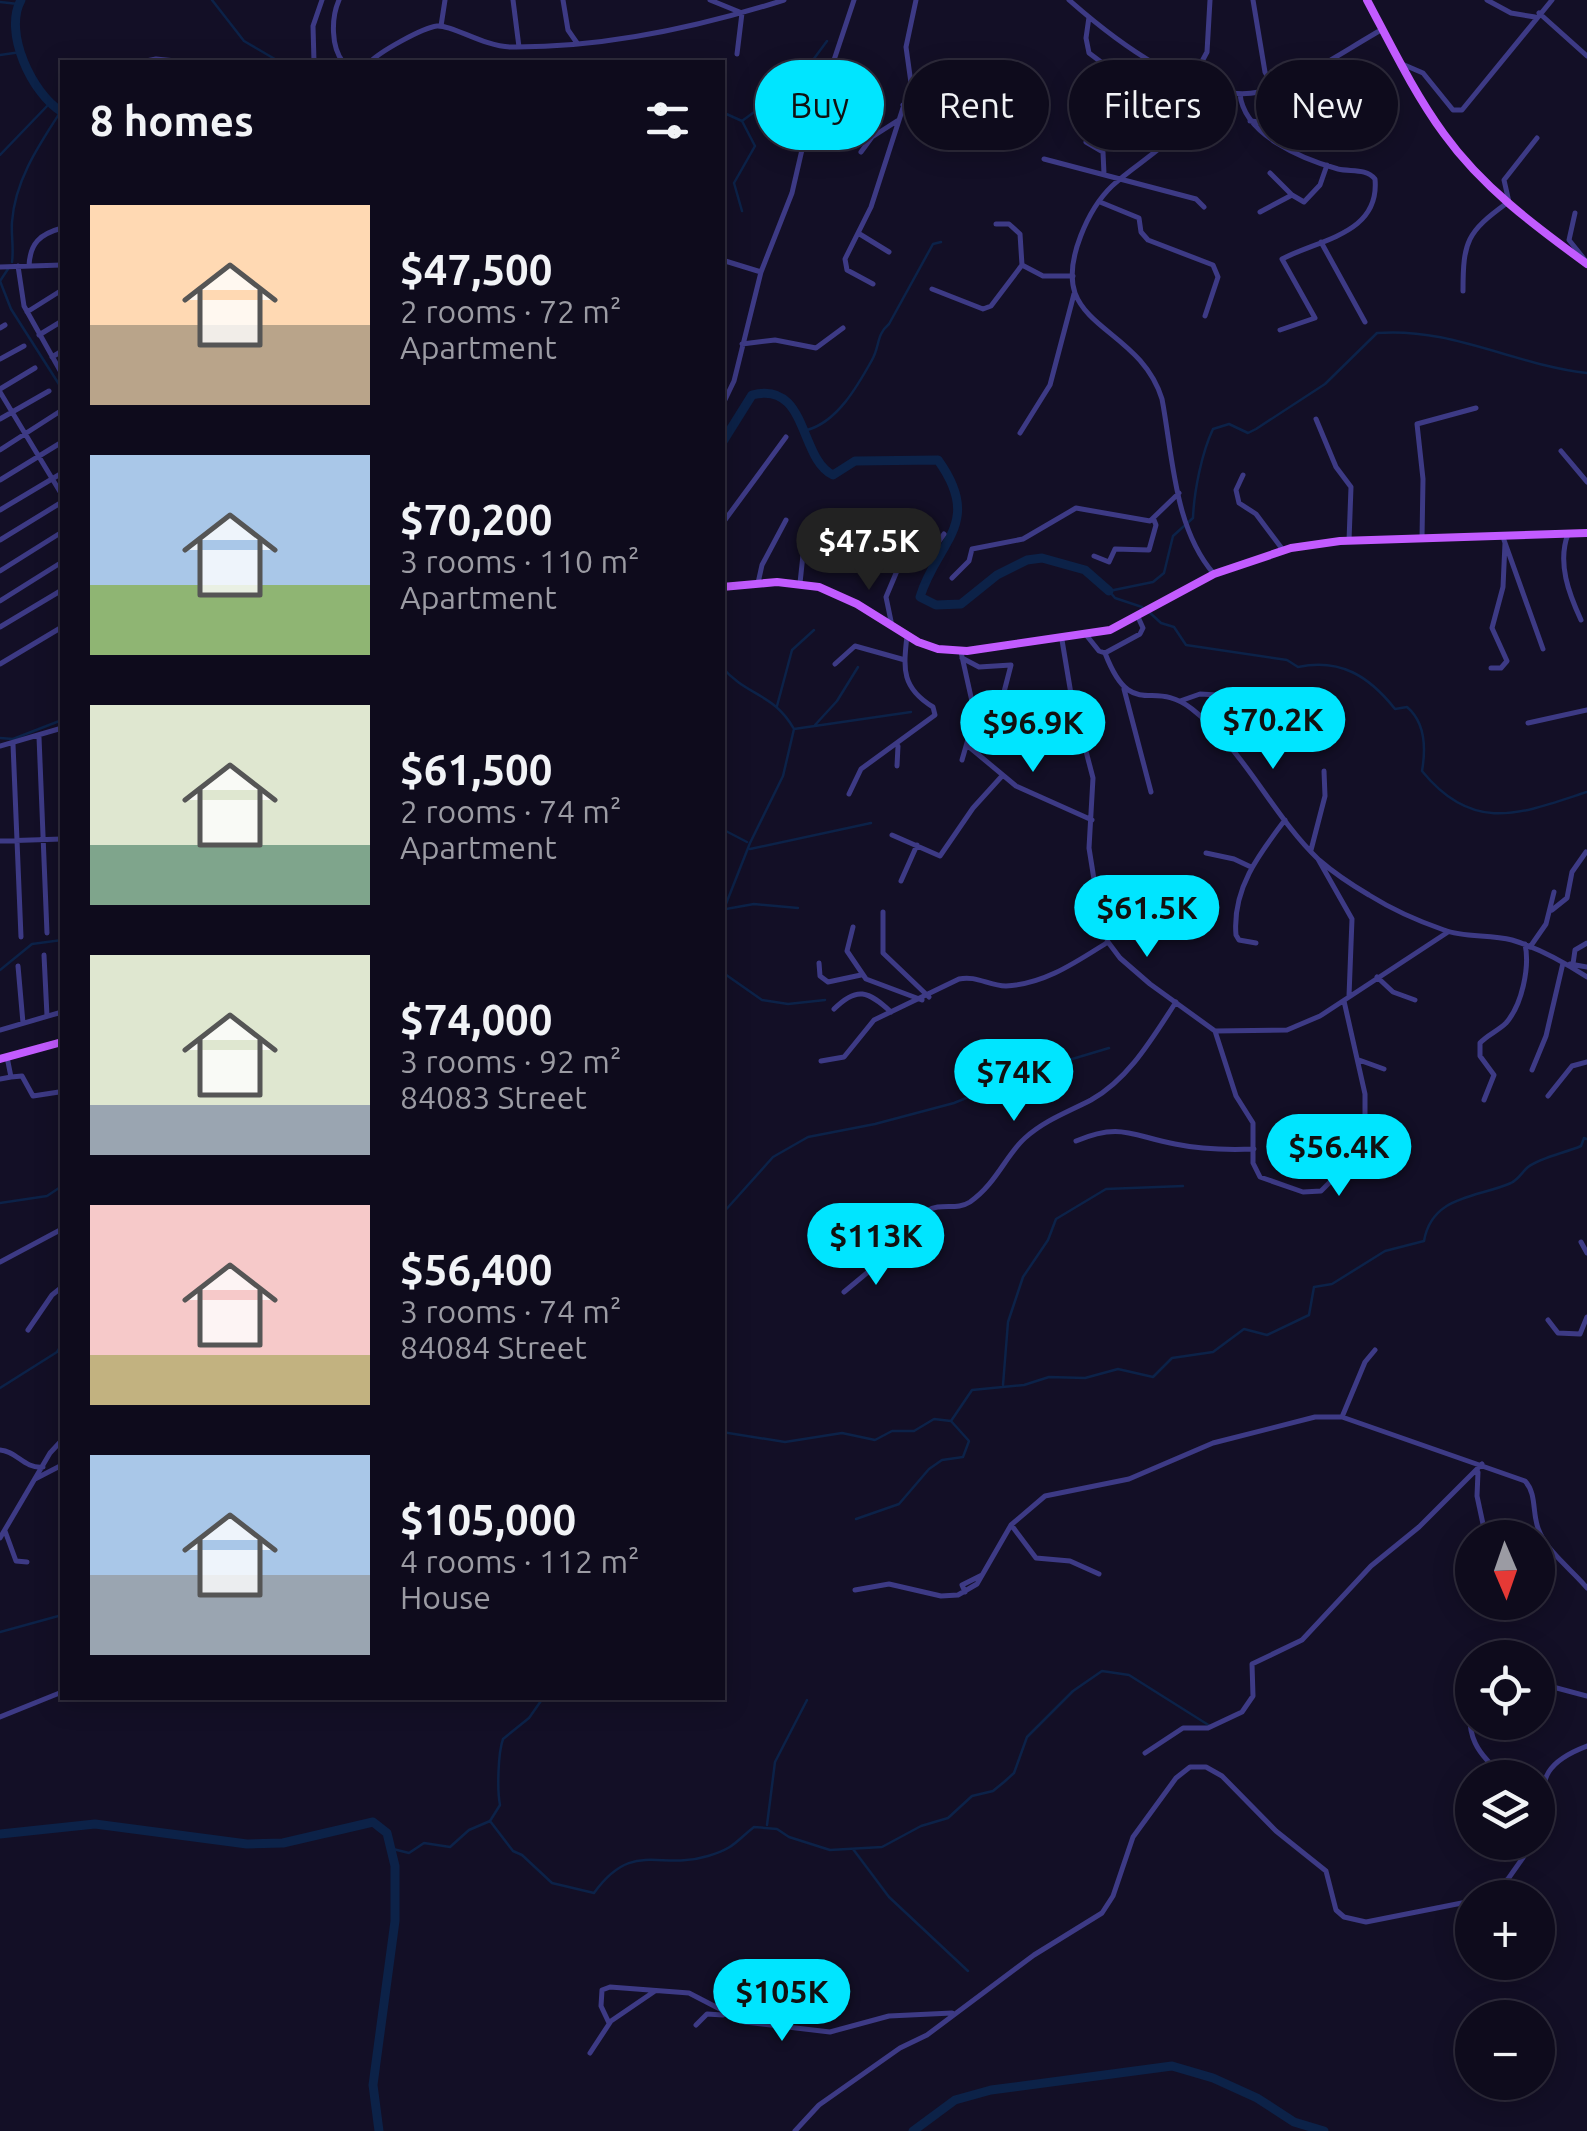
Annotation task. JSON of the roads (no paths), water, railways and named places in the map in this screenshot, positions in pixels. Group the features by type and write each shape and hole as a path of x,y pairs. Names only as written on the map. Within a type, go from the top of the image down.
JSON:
{"main road":[{"path":"1367,0 1445,136 1508,204 1587,263"},
{"path":"725,587 800,583 840,595 907,636 962,655 1088,636 1140,616 1214,574 1284,550 1349,541 1587,534"},
{"path":"3,1058 60,1043"}],"street":[{"path":"314,60 314,26 322,0"},
{"path":"339,0 332,20 341,60"},
{"path":"441,26 445,0"},
{"path":"513,0 519,46"},
{"path":"574,0 563,2 568,30 577,43"},
{"path":"710,0 742,13"},
{"path":"373,60 422,30 441,26 479,42 519,46 577,43 660,32 784,0"},
{"path":"725,400 734,381 760,272 792,193 808,122 854,0"},
{"path":"874,284 845,268 848,251 872,207 912,77 907,42 916,0"},
{"path":"1069,0 1148,60"},
{"path":"1204,60 1210,0"},
{"path":"1254,0 1263,60"},
{"path":"1487,0 1516,14 1537,15 1587,56"},
{"path":"1402,64 1419,70 1459,111 1552,0"},
{"path":"737,54 742,13"},
{"path":"1089,17 1086,44 1095,60"},
{"path":"1325,60 1382,29"},
{"path":"1236,93 1256,91"},
{"path":"1240,94 1248,119 1327,165 1369,172 1375,179 1376,199 1370,213 1333,240 1282,259 1314,318 1280,330"},
{"path":"1248,119 1256,120"},
{"path":"861,152 872,137 898,121"},
{"path":"1463,291 1464,245 1490,216 1508,204 1504,180 1537,138"},
{"path":"1099,150 1104,176"},
{"path":"1020,433 1050,385 1074,291 1080,242 1100,202 1154,150"},
{"path":"1044,159 1196,199 1204,207"},
{"path":"1270,173 1300,202 1320,185 1327,165"},
{"path":"1260,212 1292,195"},
{"path":"1100,202 1139,218 1141,232 1148,240 1213,265 1218,277 1205,316"},
{"path":"1575,213 1570,240 1587,263"},
{"path":"996,224 1010,225 1021,235 1018,250 1022,264 1043,276 1073,276"},
{"path":"28,266 31,248 37,240 60,229"},
{"path":"858,232 889,252"},
{"path":"1321,242 1365,322"},
{"path":"725,261 760,272"},
{"path":"932,289 986,308 1022,264"},
{"path":"0,267 60,265"},
{"path":"18,266 27,312 60,371"},
{"path":"27,312 60,291"},
{"path":"1074,291 1095,318 1139,356 1154,380 1162,399 1188,524 1199,554 1214,574"},
{"path":"38,335 60,322"},
{"path":"742,344 776,340 816,348 842,328"},
{"path":"0,360 24,346"},
{"path":"52,357 60,351"},
{"path":"35,368 0,391 60,492"},
{"path":"0,420 49,391"},
{"path":"1422,538 1423,479 1416,424 1476,408"},
{"path":"0,450 59,412"},
{"path":"1316,419 1336,467 1350,485 1349,541"},
{"path":"725,520 786,436"},
{"path":"0,480 60,443"},
{"path":"1561,451 1587,482"},
{"path":"0,510 60,473"},
{"path":"1243,475 1236,490 1239,503 1256,514 1284,550"},
{"path":"1154,520 1179,493"},
{"path":"0,540 60,503"},
{"path":"952,578 969,561 972,549 1023,539 1069,510 1154,520"},
{"path":"800,583 803,555 820,515"},
{"path":"758,583 786,520"},
{"path":"1094,556 1109,562 1116,549 1149,550 1154,520"},
{"path":"0,570 60,533"},
{"path":"886,545 902,559 928,558 944,534"},
{"path":"1568,534 1563,560 1571,598 1581,620"},
{"path":"1504,539 1543,649"},
{"path":"1491,668 1502,667 1507,661 1492,628 1503,588 1504,539"},
{"path":"892,627 886,596 902,559"},
{"path":"0,601 60,563"},
{"path":"0,627 60,591"},
{"path":"1088,636 1098,650 1105,652 1140,634 1140,616"},
{"path":"0,664 60,628"},
{"path":"849,794 861,769 936,712 908,686 904,660 907,636"},
{"path":"1062,640 1093,778 1092,870 1108,942 1133,970 1216,1031 1236,1096 1253,1123 1254,1166 1260,1177 1296,1190 1317,1192 1330,1184 1363,1120"},
{"path":"836,664 855,646 904,660"},
{"path":"1105,652 1124,689 1150,792"},
{"path":"962,655 979,667 1011,666 1004,692"},
{"path":"962,655 976,715 962,760"},
{"path":"1124,689 1142,697 1180,701 1200,694 1303,700"},
{"path":"1180,701 1236,750 1318,858 1392,909 1448,932 1498,937 1528,946 1587,976"},
{"path":"1528,724 1587,710"},
{"path":"0,746 60,729"},
{"path":"39,737 47,933"},
{"path":"1036,747 1047,744 1067,748 1084,738"},
{"path":"897,766 900,743"},
{"path":"13,744 20,938"},
{"path":"968,746 1026,791 1092,820"},
{"path":"1310,850 1325,796 1324,771"},
{"path":"892,835 932,854 942,854 972,808 1002,776"},
{"path":"1256,943 1239,940 1235,932 1240,895 1251,867 1286,819"},
{"path":"0,841 60,839"},
{"path":"901,881 917,845"},
{"path":"1484,1100 1494,1075 1481,1059 1480,1044 1506,1023 1526,971 1528,946 1552,910 1567,898 1572,872 1586,852"},
{"path":"1206,854 1251,867"},
{"path":"1318,858 1352,919 1346,998 1366,1098 1365,1139 1380,1169"},
{"path":"1552,910 1554,892"},
{"path":"883,912 883,953 925,998"},
{"path":"854,927 847,951 861,975"},
{"path":"1216,1031 1294,1028 1448,932"},
{"path":"821,1062 840,1060 866,1026 964,978 1001,986 1046,979 1108,942"},
{"path":"1532,1070 1567,964 1575,950 1587,943"},
{"path":"44,955 47,1016"},
{"path":"819,963 820,976 828,982 861,975 925,998"},
{"path":"1567,964 1587,967"},
{"path":"18,966 23,1023"},
{"path":"1377,977 1393,992 1414,1000"},
{"path":"834,1009 850,994 860,992 873,995 891,1012"},
{"path":"844,1292 877,1264 926,1211 968,1203 1005,1167 1025,1138 1061,1113 1092,1099 1116,1080 1136,1061 1176,1002"},
{"path":"0,1030 60,1013"},
{"path":"3,1058 11,1077"},
{"path":"1358,1060 1384,1069"},
{"path":"1548,1096 1572,1066 1587,1062"},
{"path":"0,1079 22,1076 33,1096 60,1093"},
{"path":"1076,1141 1104,1130 1120,1129 1179,1145 1254,1150"},
{"path":"0,1262 60,1230"},
{"path":"1581,1242 1587,1253"},
{"path":"28,1330 60,1289"},
{"path":"1548,1320 1558,1333 1580,1334 1587,1317"},
{"path":"1342,1418 1364,1362 1375,1350"},
{"path":"855,1590 889,1584 947,1597 964,1592 985,1573 1011,1525 1052,1493 1129,1480 1239,1435 1320,1416 1342,1418 1482,1464 1529,1484 1540,1533 1587,1588"},
{"path":"0,1538 60,1443"},
{"path":"0,1450 31,1467 43,1467"},
{"path":"1145,1753 1183,1728 1210,1727 1248,1706 1253,1693 1252,1664 1302,1640 1370,1566 1478,1472 1482,1464"},
{"path":"35,1479 60,1466"},
{"path":"1478,1472 1482,1520"},
{"path":"1011,1525 1036,1558 1070,1561 1099,1574"},
{"path":"6,1531 16,1561 27,1562"},
{"path":"1555,1689 1587,1696"},
{"path":"0,1717 60,1693"},
{"path":"1474,1740 1474,1747 1488,1760"},
{"path":"1555,1764 1565,1755 1587,1746"},
{"path":"795,2131 819,2105 1102,1913 1113,1896 1133,1837 1176,1778 1190,1767 1206,1767 1222,1776 1276,1831 1326,1871 1336,1910 1344,1917 1366,1922 1455,1904"},
{"path":"1507,1880 1521,1860"},
{"path":"609,2023 600,2001 602,1990 688,1993 745,2022 830,2032 890,2016 952,2013"},
{"path":"590,2053 609,2023 658,1990"},
{"path":"696,2026 707,2014 726,2015"}],"waterway":[{"path":"21,0 16,13 18,45 31,77 60,110"},
{"path":"212,0 244,41 277,60"},
{"path":"0,2 18,4"},
{"path":"742,121 799,79 827,41"},
{"path":"0,55 21,52"},
{"path":"0,155 50,103"},
{"path":"12,262 12,222 18,192 29,164 60,113"},
{"path":"725,113 742,121 755,146 734,183 742,211"},
{"path":"807,430 828,419 853,392 872,360 882,332 933,244 941,242"},
{"path":"8,269 0,281 11,309 60,386"},
{"path":"1109,591 1153,582 1164,573 1173,536 1193,518 1199,472 1213,429 1229,424 1248,433 1256,429 1325,384 1377,333 1431,336 1587,373"},
{"path":"725,438 752,395 770,393 784,399 793,410 814,454 833,475 855,461 938,460 951,482 957,517 920,597 936,605 961,604 997,575 1027,560 1042,558 1085,570 1109,591"},
{"path":"1110,592 1115,598 1142,607"},
{"path":"1149,612 1161,623 1174,627 1186,645 1287,660 1298,667 1327,665 1364,679 1395,709 1407,707 1413,713 1423,736 1422,771 1461,804 1500,813 1541,807 1587,792"},
{"path":"777,706 792,650 814,630"},
{"path":"815,725 837,701 858,667"},
{"path":"725,670 769,701 794,729 783,776 725,906"},
{"path":"794,729 911,712"},
{"path":"0,738 13,739 60,721"},
{"path":"750,849 871,823"},
{"path":"725,831 747,842"},
{"path":"726,909 754,904 798,908"},
{"path":"0,970 32,944 60,940"},
{"path":"725,974 762,1000 788,1004 825,1000"},
{"path":"725,1211 773,1157 808,1137 954,1103 1032,1071 1109,1048"},
{"path":"725,1432 785,1442 842,1433 875,1440 892,1431 914,1431 934,1419 951,1421 972,1390 1024,1385 1049,1377 1085,1378 1118,1369 1153,1377 1172,1358 1213,1352 1244,1329 1267,1335 1309,1315 1314,1287 1332,1284 1385,1251 1424,1241 1429,1226 1446,1206 1511,1183 1533,1164 1581,1146 1587,1139"},
{"path":"1003,1385 1008,1322 1023,1277 1048,1240 1056,1219 1106,1189 1183,1186"},
{"path":"0,1203 47,1196 60,1187"},
{"path":"0,1388 60,1347"},
{"path":"856,1519 899,1504 929,1469 942,1460 963,1457 969,1441 951,1421"},
{"path":"0,1632 60,1616"},
{"path":"490,1821 513,1851 552,1883 594,1893 621,1867 647,1860 708,1856 730,1847 754,1827 777,1829 789,1837 830,1850 882,1847 921,1826 948,1818 972,1796 993,1791 1014,1773 1027,1737 1073,1691 1102,1671 1129,1675 1210,1726"},
{"path":"393,1849 409,1853 424,1843 450,1847 469,1830 490,1821 500,1805 498,1772 503,1739 529,1718 542,1700"},
{"path":"767,1825 775,1762 807,1700"},
{"path":"0,1834 95,1824 247,1844 283,1843 373,1822 387,1833 395,1866 395,1921 373,2085 379,2131"},
{"path":"853,1849 889,1897 968,1971"},
{"path":"913,2131 955,2100 991,2090 1172,2066 1213,2078 1257,2098 1294,2122 1324,2131"}]}
